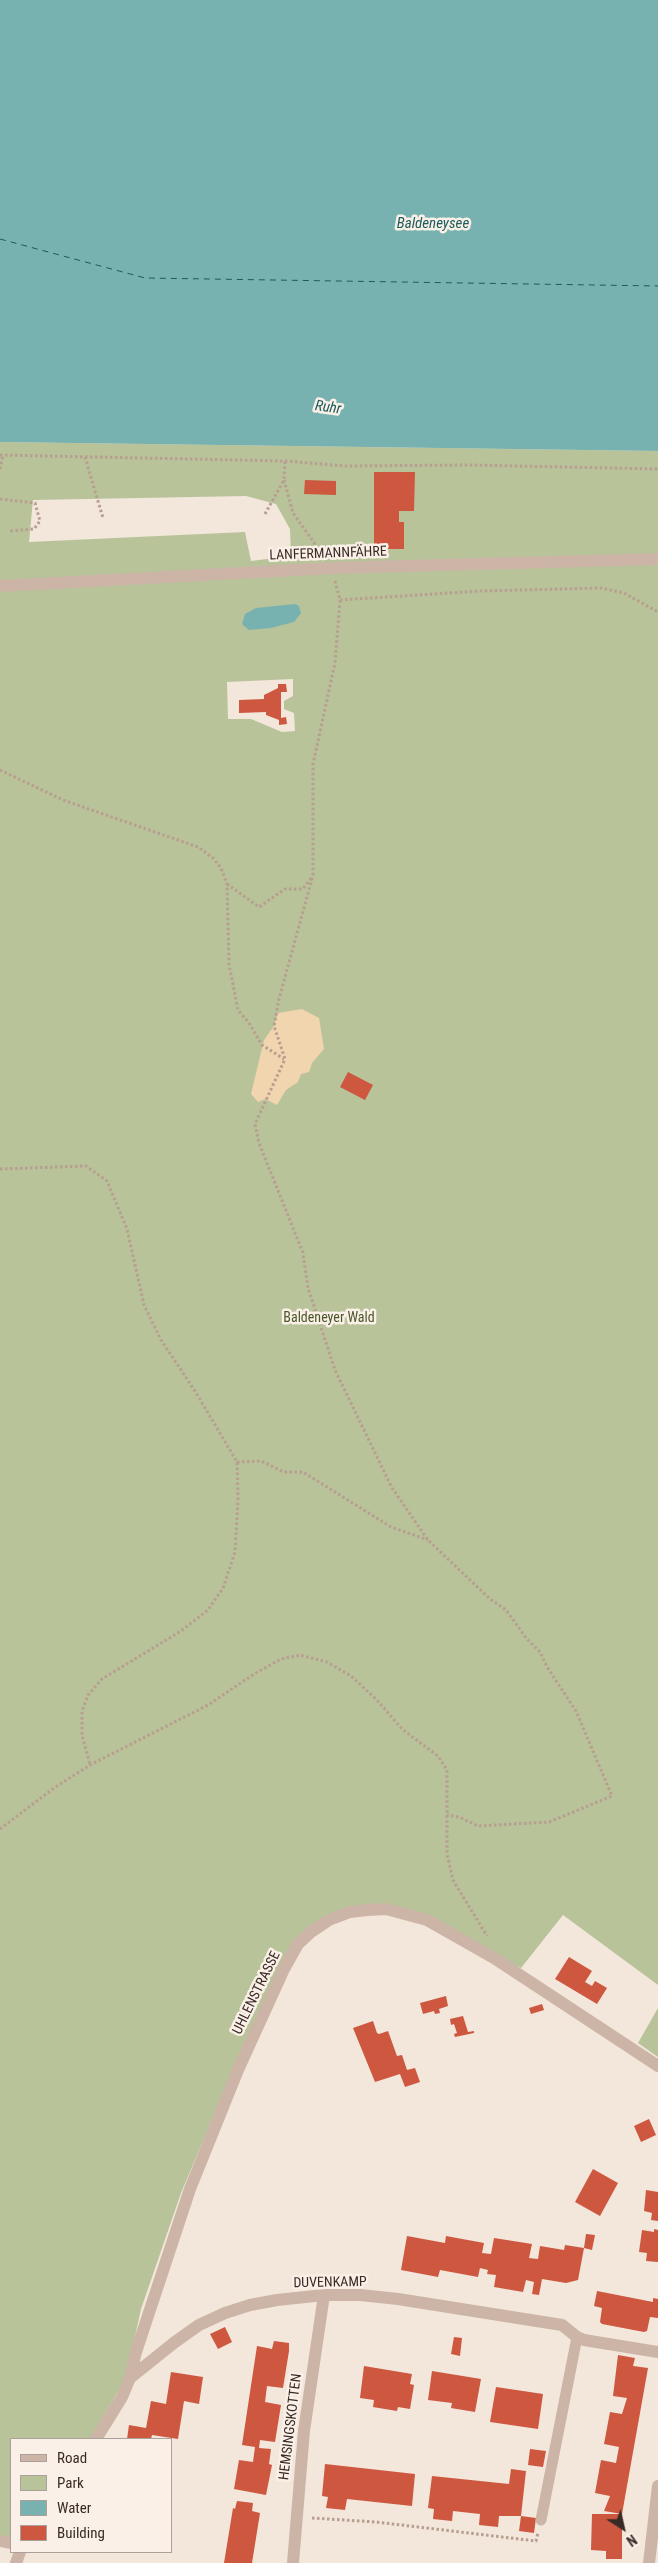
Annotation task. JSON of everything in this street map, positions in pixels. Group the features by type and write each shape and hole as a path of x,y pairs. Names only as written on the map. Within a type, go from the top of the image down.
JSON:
{"street":[{"name":"LANFERMANNFÄHRE","path":"0,586 332,568 658,559"},
{"name":"UHLENSTRASSE","path":"97,2438 122,2397 130,2378 136,2352 193,2180 269,2000 298,1944 328,1920 350,1912 386,1909 427,1920 494,1958 658,2066"},
{"name":"DUVENKAMP","path":"130,2378 175,2342 200,2325 225,2313 268,2301 324,2295 360,2295 398,2299 562,2325 581,2339"},
{"name":"HEMSINGSKOTTEN","path":"293,2563 304,2431 324,2295"},
{"path":"581,2339 658,2352"},
{"path":"649,2563 655,2540 658,2486"}],"lane":[{"path":"541,2520 581,2339"}],"path":[{"path":"0,469 1,455 285,461 345,466 469,465 658,468"},
{"path":"85,457 103,518"},
{"path":"285,461 284,480 293,513 332,568"},
{"path":"265,514 284,480"},
{"path":"0,499 35,503 40,521 34,529 9,531"},
{"path":"448,1815 459,1817 478,1826 549,1822 612,1796 576,1711 540,1652 526,1639 506,1610 490,1599 428,1540 392,1488 335,1370 308,1288 303,1253 259,1143 255,1124 285,1059 274,1026 286,969 313,875 313,764 335,663 340,600 480,591 601,588 624,593 658,612"},
{"path":"0,770 63,800 198,847 213,858 221,868 227,884 228,964 238,1010 249,1023 262,1045 285,1059"},
{"path":"227,884 259,907 285,889 303,889 313,875"},
{"path":"0,1168 86,1166 107,1181 127,1229 144,1305 161,1340 195,1391 237,1462 236,1552 223,1588 208,1610 181,1631 102,1679 88,1695 82,1711 82,1735 90,1765"},
{"path":"237,1462 261,1461 284,1472 303,1472 391,1527 428,1540"},
{"path":"0,1830 54,1788 90,1765 208,1705 254,1674 281,1659 300,1655 327,1662 351,1676 376,1699 402,1729 438,1756 447,1770 447,1854 453,1880 487,1937 494,1958"},
{"path":"296,2516 376,2522 536,2541 541,2520"}],"green space":[{"name":"Baldeneyer Wald","path":"0,442 658,451 658,1985 563,1915 521,1968 385,1905 308,1929 230,2077 181,2193 141,2309 126,2378 91,2438 10,2438 10,2540 0,2539","holes":["246,496 276,504 290,529 291,556 251,561 245,532 29,542 33,500","293,679 293,696 284,701 284,709 294,713 295,731 282,732 251,719 228,719 227,682"]},
{"path":"658,2008 658,2057 638,2043"}],"sand":[{"path":"302,1009 319,1018 324,1049 312,1063 309,1072 301,1074 298,1082 286,1090 277,1105 265,1099 258,1102 251,1094 264,1040 274,1026 278,1013"}],"water":[{"name":"Baldeneysee","path":"0,0 658,0 658,451 0,442"},
{"path":"295,604 299,606 301,613 294,622 271,628 249,630 242,624 245,614 256,608"}],"building":[{"path":"374,472 415,472 414,511 399,511 399,522 404,522 404,549 374,549"},
{"path":"305,480 336,481 336,495 304,494"},
{"path":"278,684 286,684 287,692 281,692 281,718 286,717 287,724 279,725 279,720 266,715 266,712 239,713 239,700 264,699 264,695 278,688"},
{"path":"348,1072 373,1085 365,1100 340,1087"},
{"path":"569,1957 592,1971 585,1982 592,1986 595,1981 607,1988 597,2004 555,1979"},
{"path":"446,1996 448,2006 439,2009 440,2013 435,2014 434,2011 423,2014 420,2003"},
{"path":"542,2004 544,2010 531,2014 529,2008"},
{"path":"463,2016 468,2032 474,2031 474,2033 455,2037 454,2034 457,2033 454,2024 451,2025 450,2019"},
{"path":"373,2021 377,2033 388,2031 397,2056 402,2055 407,2070 415,2068 420,2082 405,2087 400,2074 375,2082 353,2028"},
{"path":"649,2119 656,2135 641,2142 634,2126"},
{"path":"593,2169 618,2183 600,2216 575,2202"},
{"path":"646,2190 658,2192 658,2221 651,2220 652,2213 644,2211"},
{"path":"654,2229 658,2230 658,2262 646,2261 647,2253 639,2252 642,2230 654,2232"},
{"path":"586,2234 595,2235 592,2250 584,2248"},
{"path":"407,2236 445,2243 446,2236 484,2243 482,2253 491,2254 494,2238 532,2244 529,2258 538,2259 540,2246 564,2250 565,2245 584,2248 578,2280 566,2283 542,2279 539,2295 532,2294 534,2282 526,2280 523,2292 494,2287 496,2275 487,2274 488,2270 480,2268 478,2277 440,2270 438,2277 401,2270"},
{"path":"597,2291 653,2302 653,2298 658,2299 658,2318 650,2317 647,2331 644,2332 602,2324 600,2322 602,2308 594,2306"},
{"path":"225,2327 232,2342 218,2349 210,2334"},
{"path":"454,2337 462,2338 460,2356 451,2354"},
{"path":"274,2341 289,2343 289,2351 283,2388 267,2386 265,2402 281,2405 275,2442 260,2440 259,2448 271,2449 269,2464 272,2465 266,2495 234,2489 239,2460 253,2462 255,2447 242,2445 257,2346 272,2349"},
{"path":"618,2355 635,2358 633,2366 648,2368 622,2514 604,2511 610,2496 595,2493 601,2460 616,2463 619,2447 604,2444 610,2412 622,2414 627,2398 613,2396"},
{"path":"364,2366 412,2374 410,2384 414,2385 410,2409 398,2407 397,2411 373,2407 374,2400 360,2398"},
{"path":"432,2371 481,2379 475,2412 451,2408 452,2403 428,2400"},
{"path":"171,2372 203,2377 199,2404 184,2401 178,2439 152,2435 151,2438 127,2438 129,2425 146,2428 151,2401 166,2404"},
{"path":"496,2387 543,2394 538,2429 490,2422"},
{"path":"530,2449 546,2451 543,2467 528,2465"},
{"path":"325,2464 415,2474 412,2506 347,2499 345,2510 326,2508 328,2497 322,2496"},
{"path":"511,2469 526,2471 521,2516 499,2516 498,2527 479,2525 480,2514 453,2511 452,2521 433,2519 434,2509 428,2508 432,2476 509,2484"},
{"path":"237,2501 253,2503 252,2511 260,2513 252,2563 224,2563 233,2508 235,2509"},
{"path":"592,2514 622,2514 622,2559 606,2559 606,2551 591,2550"},
{"path":"521,2516 536,2518 534,2533 519,2531"}],"ferry route":[{"path":"0,239 145,278 658,286"}],"water label":[{"name":"Ruhr","path":"328,408"}]}
